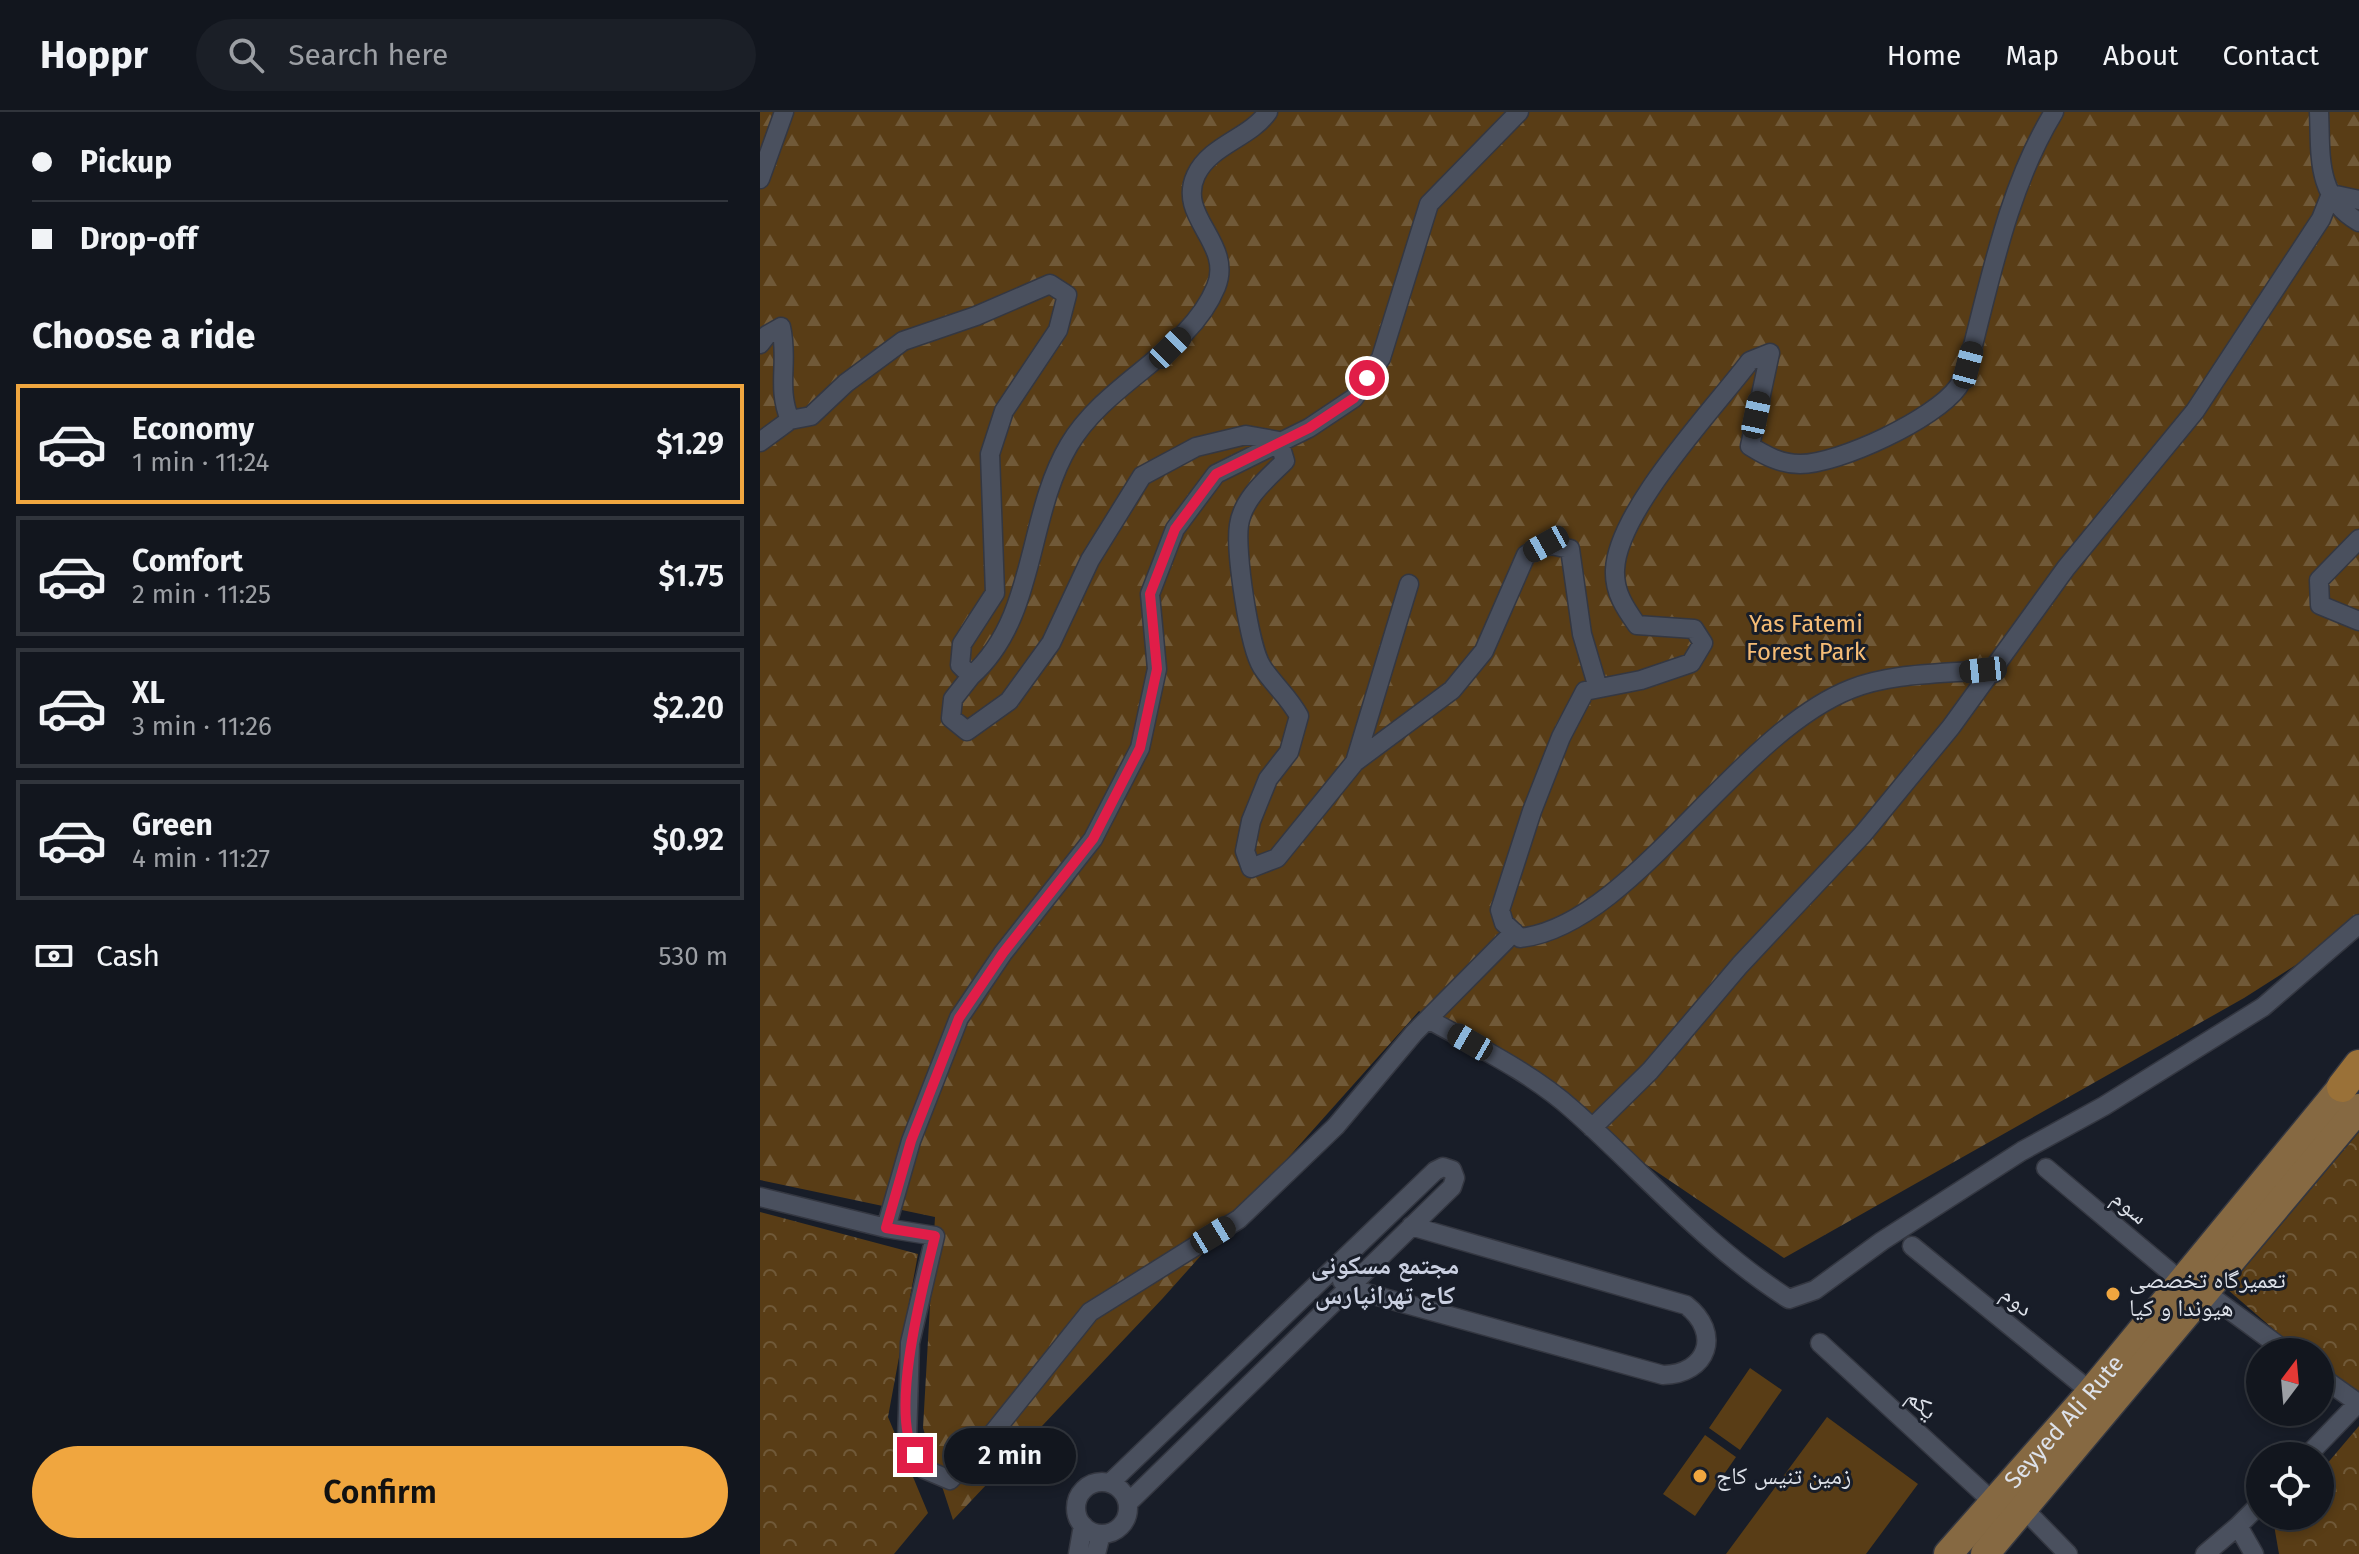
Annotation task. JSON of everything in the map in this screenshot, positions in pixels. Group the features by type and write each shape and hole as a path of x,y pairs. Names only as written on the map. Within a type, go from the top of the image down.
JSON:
{"main road":[{"name":"Seyyed Ali Rute","path":"1985,1554 2024,1509 2194,1287 2353,1087"},
{"name":"Seyyed Ali Rute","path":"1948,1554 2091,1392 2194,1287"}],"street":[{"path":"760,179 784,112"},
{"path":"1268,112 1213,154 1196,175 1190,201 1221,259 1217,285 1206,307 1170,348 1122,383 1069,445 1052,483 1009,626 990,660 971,676 953,699 951,718 967,731 1009,701 1051,643 1090,560 1142,476 1196,447 1246,435 1279,441"},
{"path":"886,1228 911,1141 959,1018 1003,953 1093,839 1140,748 1157,669 1150,594 1175,529 1216,474 1309,428 1354,398 1381,358 1429,204 1519,112"},
{"path":"1994,673 1983,670 1902,678 1852,689 1786,728 1636,871 1578,919 1540,936 1520,938 1504,923 1500,910 1517,854 1561,737 1585,691 1641,680 1691,663 1703,643 1694,629 1637,625 1620,601 1615,572 1618,546 1637,507 1750,361 1770,353 1750,446 1771,460 1801,464 1895,434 1939,406 1958,387 1968,365 2017,194 2040,134 2054,112"},
{"path":"2319,112 2317,149 2331,194 2349,217 2359,222"},
{"path":"2331,194 2359,200"},
{"path":"1592,1128 1650,1071 1740,965 1863,834 1994,673 2066,568 2195,411 2236,353 2321,219 2331,194"},
{"path":"760,442 790,420 811,416 846,383 903,341 976,316 1050,284 1067,295 1058,330 1004,411 990,454 995,593 962,644 960,665 971,676"},
{"path":"760,344 781,327 786,346 781,398 790,420"},
{"path":"1279,441 1285,461 1253,493 1239,524 1240,571 1260,665 1287,695 1299,716 1289,752 1268,779 1251,821 1245,851 1251,868 1277,858 1355,762 1452,690 1484,651 1526,555 1546,544 1570,549 1582,634 1598,688"},
{"path":"2359,539 2319,580 2320,605 2359,621"},
{"path":"1355,762 1409,584"},
{"path":"1428,1019 1502,1061 1570,1107 1752,1275 1789,1299 1815,1290 1882,1241 2022,1151 2104,1106 2263,1007 2359,924"},
{"path":"760,1197 886,1228 935,1236 910,1343 907,1440 924,1469 950,1480 981,1448 1090,1312 1239,1219 1336,1126 1428,1019 1514,932"},
{"path":"1083,1525 1101,1534 1114,1531 1124,1522 1128,1503 1452,1187 1455,1178 1452,1170 1443,1167 1435,1171 1110,1483"},
{"name":"سوم","path":"2046,1168 2194,1287 2267,1338"},
{"path":"1332,1270 1348,1288 1663,1375 1678,1375 1692,1369 1702,1357 1707,1343 1705,1328 1698,1314 1686,1305 1411,1226"},
{"name":"دوم","path":"1912,1246 2091,1392"},
{"name":"یکم","path":"1820,1343 1992,1501"},
{"path":"2320,1442 2358,1403 2334,1386"},
{"path":"1078,1554 1083,1525 1076,1506 1080,1494 1097,1482 1110,1483 1122,1491 1128,1503"},
{"path":"2024,1509 2068,1554"},
{"path":"2205,1554 2246,1518"},
{"path":"2238,1526 2254,1554"},
{"path":"1096,1554 1101,1534"}],"green space":[{"name":"Yas Fatemi Forest Park","path":"760,112 2359,112 2359,925 2244,998 1784,1258 1419,1011 1163,1298 953,1520 923,1428 935,1217 760,1180"},
{"path":"2359,1132 2359,1402 2334,1381 2334,1338 2284,1338 2227,1289"},
{"path":"760,1212 918,1254 888,1417 928,1513 894,1554 760,1554"},
{"name":"زمین تنیس کاج","path":"1750,1368 1782,1390 1740,1450 1709,1428"},
{"path":"1827,1417 1918,1484 1866,1554 1726,1554"},
{"path":"2359,1426 2359,1554 2279,1554 2275,1530 2334,1530 2334,1455"},
{"name":"زمین تنیس کاج","path":"1705,1435 1736,1457 1695,1516 1663,1494"}],"place":[{"name":"تعمیرگاه تخصصی هیوندا و کیا","path":"2113,1294"},
{"name":"زمین تنیس کاج","path":"1700,1476"}],"district":[{"name":"مجتمع مسکونی کاج تهرانپارس","path":"1385,1280"}],"route":[{"path":"915,1455 907,1440 910,1343 935,1236 886,1228 911,1141 959,1018 1003,953 1093,839 1140,748 1157,669 1150,594 1175,529 1216,474 1309,428 1354,398 1367,378"}]}
